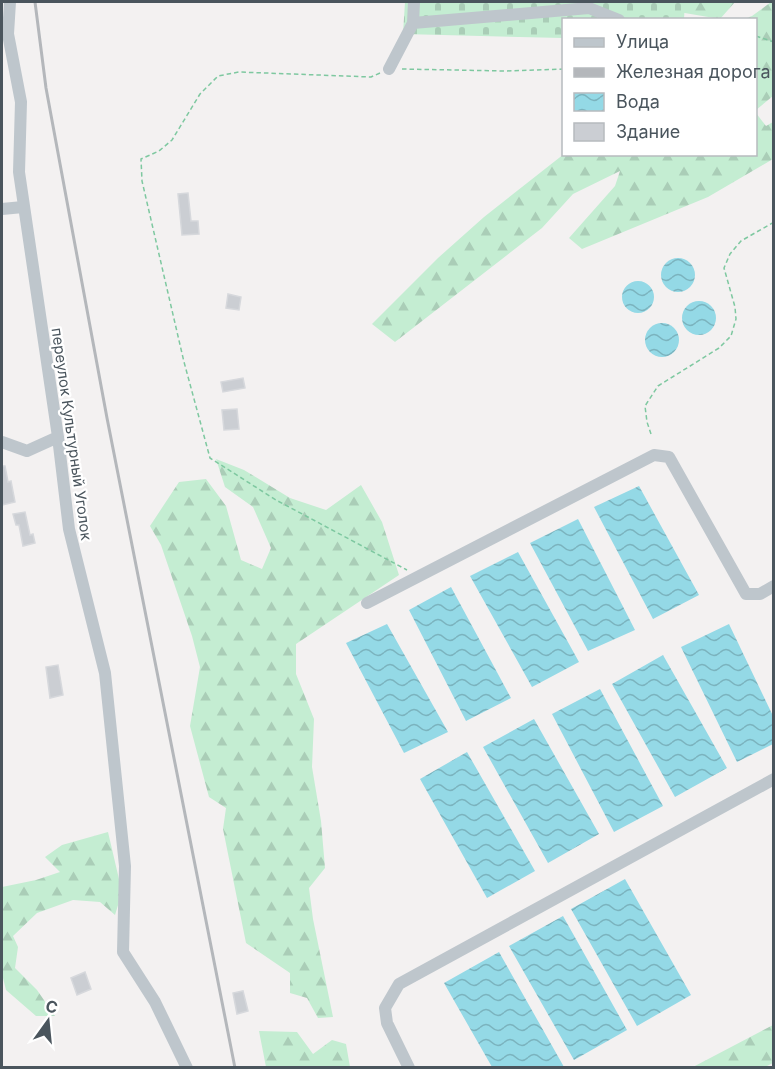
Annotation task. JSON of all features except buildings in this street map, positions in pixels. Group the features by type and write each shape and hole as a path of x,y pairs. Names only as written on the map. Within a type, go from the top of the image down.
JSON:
{"street":[{"name":"переулок Культурный Уголок","path":"10,2 8,34 21,102 19,172 23,207 58,437 69,529 105,673 125,866 123,952 155,1002 187,1068"},
{"path":"389,69 413,23 414,2"},
{"path":"413,23 589,8 614,18"},
{"path":"2,210 23,207"},
{"path":"2,442 27,451 58,437"},
{"path":"367,603 654,455 669,457 746,594 760,594 774,586"},
{"path":"409,1068 387,1023 385,1008 399,984 774,779"}],"path":[{"path":"757,36 774,42"},
{"path":"419,576 276,501 210,458 184,362 142,181 141,159 159,151 172,140 200,94 218,76 239,72 371,77 389,69 505,71 562,69"},
{"path":"651,434 645,406 658,386 719,348 731,336 736,319 735,307 724,268 730,254 741,241 774,222"}],"green space":[{"path":"405,2 685,2 684,18 562,18 562,38 403,34"},
{"path":"671,2 735,2 721,18 673,11"},
{"path":"774,2 773,96 757,109 757,18 747,18"},
{"path":"757,114 766,126 773,122 773,159 708,197 582,249 569,238 615,186 620,171 573,194 542,228 395,342 372,324 438,258 484,217 562,156 757,156"},
{"path":"216,459 244,470 290,498 326,510 361,485 382,522 399,575 296,644 296,674 314,719 312,767 321,821 325,868 309,888 333,1017 318,1018 307,998 290,993 290,973 246,943 223,829 226,808 209,797 190,726 200,667 192,636 161,545 150,526 179,482 206,479 226,506 241,560 262,569 271,548 253,507 225,487"},
{"path":"108,832 122,892 115,915 100,902 73,900 37,913 13,936 18,947 15,968 37,990 55,1016 36,1016 6,990 2,974 2,887 60,872 45,857 62,845"},
{"path":"773,1025 773,1063 765,1067 693,1067"},
{"path":"259,1031 297,1032 313,1054 332,1040 346,1044 350,1067 266,1067"}],"water":[{"path":"678,258 690,263 695,275 690,287 678,292 666,287 661,275 666,263"},
{"path":"638,281 649,286 654,297 649,308 638,313 627,308 622,297 627,286"},
{"path":"699,301 711,306 716,318 711,330 699,335 687,330 682,318 687,306"},
{"path":"662,323 674,328 679,340 674,352 662,357 650,352 645,340 650,328"},
{"path":"639,486 699,595 653,619 594,507"},
{"path":"578,519 635,630 588,651 530,543"},
{"path":"518,552 579,662 532,687 470,576"},
{"path":"451,587 511,698 466,721 409,610"},
{"path":"387,624 448,732 404,753 346,643"},
{"path":"729,624 773,716 773,744 737,762 681,647"},
{"path":"663,655 727,768 675,797 612,684"},
{"path":"600,689 663,806 614,832 552,714"},
{"path":"534,719 599,834 548,863 483,747"},
{"path":"467,752 535,871 487,898 420,779"},
{"path":"625,879 691,995 637,1026 571,909"},
{"path":"563,916 627,1030 574,1060 509,946"},
{"path":"499,952 564,1067 492,1067 444,983"}],"railway":[{"path":"35,2 46,88 107,418 235,1068"}]}
